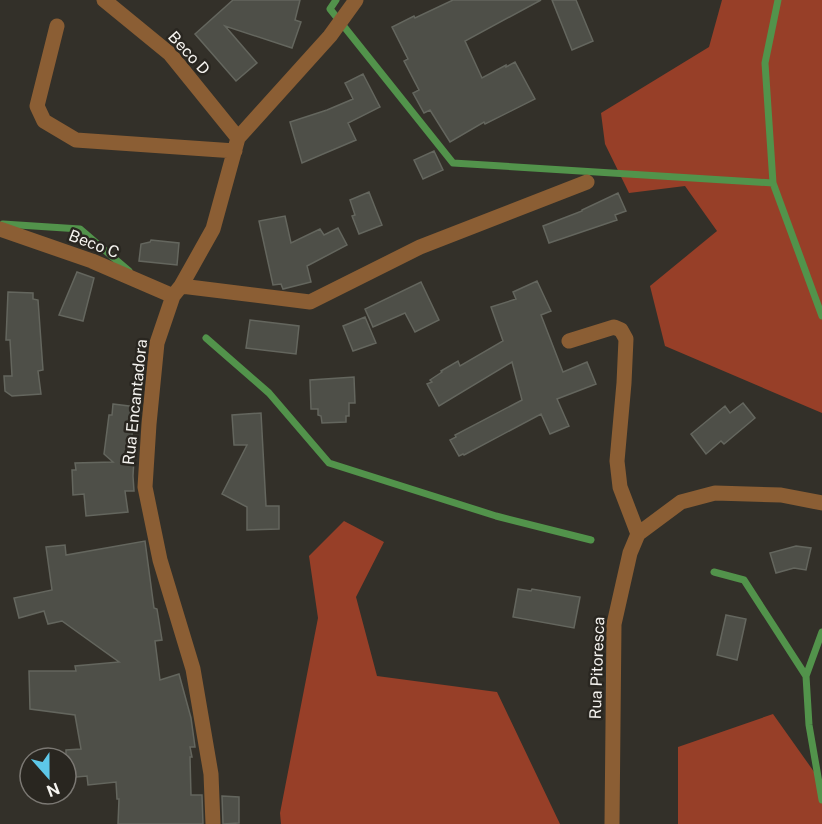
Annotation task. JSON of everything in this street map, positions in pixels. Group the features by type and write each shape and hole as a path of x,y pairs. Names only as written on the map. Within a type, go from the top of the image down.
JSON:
{"street":[{"name":"Beco D","path":"104,0 170,54 236,145"},
{"name":"Rua Encantadora","path":"213,824 211,774 193,669 160,561 145,487 157,344 177,291 213,229 236,145 330,36 356,0"},
{"path":"57,26 37,106 44,121 76,140 236,145"},
{"name":"Beco C","path":"0,229 177,291 310,302 420,247 587,182"},
{"path":"569,341 614,327 621,330 626,339 617,461 620,487 638,534 681,502 715,493 781,495 822,503"},
{"name":"Rua Pitoresca","path":"612,824 614,624 630,553 638,534"}],"shaded area":[{"path":"722,0 822,0 822,413 665,346 650,286 717,231 685,186 629,193 605,144 601,113 709,47"},
{"path":"344,521 384,542 356,597 377,676 497,692 560,824 281,824 280,813 318,618 309,556"},
{"path":"773,714 822,783 822,824 678,824 678,747"}],"building":[{"path":"233,0 300,0 295,20 301,22 292,48 225,26 257,63 236,81 195,34"},
{"path":"453,0 541,0 465,41 482,78 515,62 535,99 485,124 484,122 450,142 430,110 424,113 413,93 419,90 404,61 408,59 392,27"},
{"path":"552,0 576,0 593,41 572,50"},
{"path":"363,74 380,107 348,123 356,140 302,163 290,122 353,99 345,83"},
{"path":"434,151 443,170 423,179 414,160"},
{"path":"369,192 382,225 359,234 352,216 355,215 350,200"},
{"path":"618,193 626,211 615,215 617,220 549,243 543,226 582,211"},
{"path":"285,216 291,243 320,229 324,235 338,228 347,245 307,266 311,282 283,289 281,284 273,285 259,221"},
{"path":"151,240 179,243 177,265 139,261 141,244"},
{"path":"77,272 94,278 83,321 59,315"},
{"path":"537,281 551,311 541,315 563,372 587,362 596,384 557,399 569,426 550,434 541,414 459,456 450,440 456,437 455,435 522,400 512,362 439,406 427,384 432,382 430,380 441,371 458,361 460,366 503,341 491,307 516,299 513,292"},
{"path":"421,282 439,320 415,332 405,313 373,327 365,309"},
{"path":"8,292 33,293 33,299 38,300 43,370 38,371 41,394 12,396 5,391 4,376 12,376 10,340 6,340"},
{"path":"365,317 376,343 353,351 343,326"},
{"path":"250,320 299,326 296,354 246,348"},
{"path":"354,377 355,403 349,403 349,416 346,416 346,422 322,423 318,409 311,409 310,380"},
{"path":"743,403 755,418 724,444 721,441 706,454 691,434 725,406 730,413"},
{"path":"113,404 137,407 131,440 135,440 134,491 125,491 128,512 86,516 84,494 73,495 72,470 76,470 75,463 113,462 104,454 109,415 112,415"},
{"path":"261,413 266,506 279,506 279,529 247,530 247,507 222,494 247,445 234,445 232,415"},
{"path":"145,541 154,608 157,609 162,640 155,641 160,680 179,674 191,718 195,747 190,747 191,795 202,795 203,824 118,824 119,799 117,799 116,782 88,785 87,776 78,777 78,749 81,749 75,715 30,709 29,671 76,671 75,666 119,662 62,621 48,624 44,611 19,618 14,598 52,590 46,547 65,545 66,555"},
{"path":"796,546 811,548 806,570 794,568 776,573 770,553"},
{"path":"518,589 580,597 574,628 513,617"},
{"path":"726,615 746,619 737,660 717,655"},
{"path":"222,796 239,797 239,823 223,824"}],"waterway":[{"path":"336,0 330,9 453,163 773,183"},
{"path":"778,0 765,63 773,183 822,316"},
{"path":"3,224 80,229 129,271"},
{"path":"206,338 269,393 329,463 496,516 591,540"},
{"path":"714,572 744,580 806,676"},
{"path":"822,632 806,676 809,725 822,800"}]}
